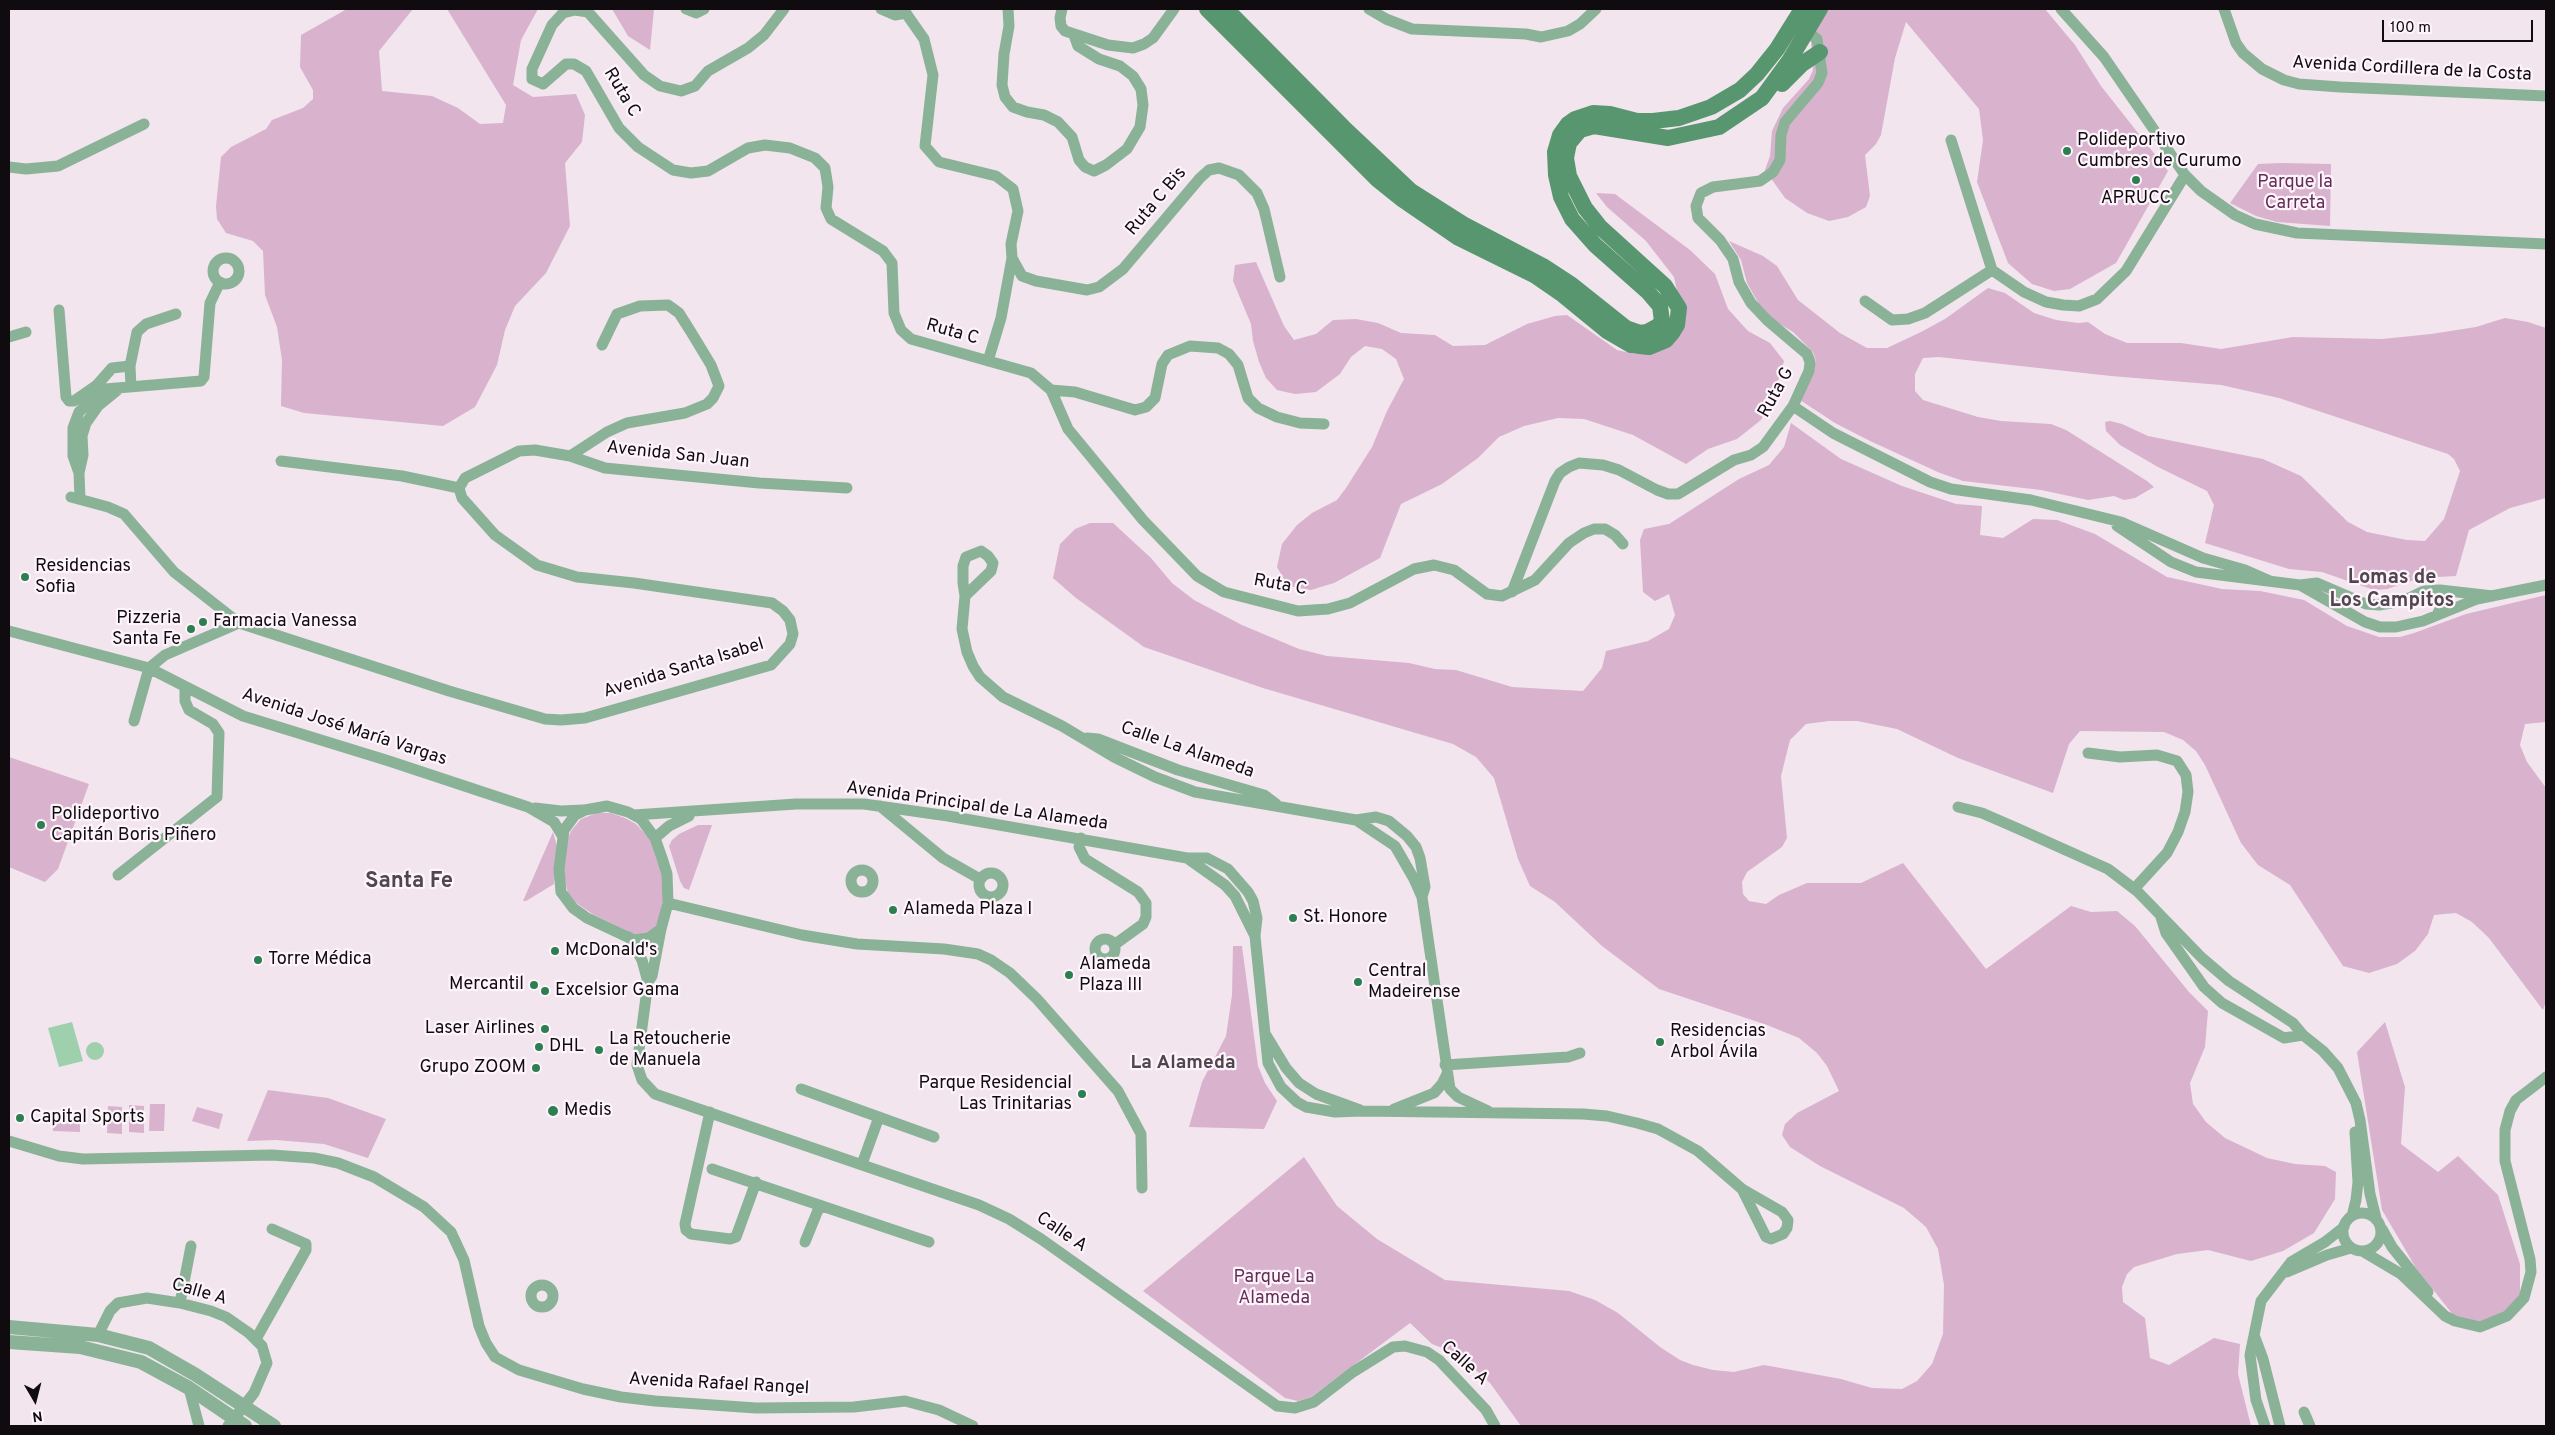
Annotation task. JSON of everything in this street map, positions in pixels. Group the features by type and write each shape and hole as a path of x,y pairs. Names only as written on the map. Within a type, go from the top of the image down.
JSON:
{"main road":[{"path":"1208,9 1366,168 1403,200 1457,237 1534,275 1563,295 1607,331 1640,347 1649,347 1666,340 1677,325 1679,308 1665,286 1600,228 1585,208 1569,176 1566,158 1569,143 1580,130 1594,126 1660,138 1676,138 1707,131 1732,120 1785,81 1802,64 1820,52"},
{"path":"1226,9 1343,127 1411,191 1463,224 1543,266 1572,285 1626,328 1640,332 1647,332 1658,326 1662,321 1660,306 1648,292 1595,245 1572,219 1562,197 1556,175 1555,152 1560,135 1568,124 1575,119 1593,113 1610,114 1637,121 1653,121 1679,118 1711,107 1740,90 1800,26 1820,9"},
{"path":"1762,98 1800,26 1802,9"}],"street":[{"path":"686,9 696,13 704,9"},
{"name":"Ruta C","path":"784,9 764,35 748,48 708,71 695,86 681,91 660,86 644,75 588,12 575,10 563,13 552,25 532,69 532,79 543,84 566,64 574,64 586,70 619,128 638,147 673,170 691,173 708,171 748,148 765,145 790,148 815,158 825,168 828,187 826,208 831,219 883,251 892,263 894,313 901,330 911,339 1031,374 1051,390 1068,429 1143,520 1197,576 1224,592 1298,610 1328,609 1350,604 1414,569 1434,565 1454,570 1487,594 1502,596 1535,580 1569,543 1584,533 1594,529 1604,529 1615,534 1623,544"},
{"name":"Ruta C","path":"880,9 895,15 905,11 924,39 933,75 925,146 939,162 996,176 1013,190 1018,211 1011,244 1012,258 1001,318 988,361"},
{"path":"1008,9 1009,26 1002,85 1005,97 1013,107 1044,115 1058,122 1072,137 1079,160 1085,167 1094,171 1106,166 1128,149 1140,127 1143,105 1141,89 1133,76 1120,66 1099,60 1078,46 1074,36"},
{"path":"1062,9 1061,26 1074,36 1108,45 1133,48 1153,38 1174,9"},
{"path":"1369,9 1386,19 1412,28 1526,34 1541,37 1568,31 1580,24 1596,9"},
{"path":"2061,9 2104,57 2185,175 2201,191 2235,215 2274,230 2297,233 2546,244"},
{"name":"Avenida Cordillera de la Costa","path":"2224,9 2236,42 2243,53 2262,69 2284,80 2298,84 2546,96"},
{"path":"1800,26 1817,39 1820,52"},
{"name":"Ruta G","path":"1512,592 1555,481 1569,467 1579,462 1603,465 1619,470 1657,490 1668,494 1678,494 1734,460 1751,455 1763,447 1794,406 1809,371 1810,362 1807,354 1767,320 1751,303 1738,282 1733,259 1720,240 1698,218 1696,206 1701,193 1713,187 1760,181 1773,172 1780,160 1781,135 1785,122 1814,87 1822,74 1820,52"},
{"path":"9,167 58,166 144,124"},
{"path":"1951,140 1992,270 2024,292 2046,302 2079,306 2097,299 2126,271 2185,175"},
{"name":"Ruta C Bis","path":"1012,258 1022,276 1036,281 1087,290 1099,287 1123,269 1208,170 1219,168 1239,175 1257,193 1264,210 1280,277"},
{"path":"1865,301 1892,320 1908,319 1925,313 1992,270"},
{"path":"134,721 149,668 165,655 239,623 174,572 124,514 116,509 75,498 79,472 73,456 72,436 83,415 126,388 202,381 204,377 210,303 220,282"},
{"path":"570,456 607,432 627,423 685,413 707,404 713,398 719,386 711,365 679,313 668,306 640,306 617,314 602,345"},
{"path":"59,310 66,397 69,401 74,401 97,386 112,368 130,366"},
{"path":"126,388 137,332 146,324 176,314"},
{"path":"9,337 26,332"},
{"path":"1051,390 1076,392 1135,410 1146,407 1155,398 1162,364 1168,355 1190,346 1218,348 1229,354 1238,365 1248,398 1258,408 1277,417 1300,423 1324,424"},
{"path":"1794,406 1834,433 1930,482 1951,489 2031,500 2132,526 2203,558 2245,570 2270,581"},
{"name":"Avenida San Juan","path":"459,488 466,478 519,451 535,450 570,456 605,468 759,483 847,488"},
{"path":"281,461 402,476 459,488"},
{"name":"Avenida Santa Isabel","path":"239,623 448,691 545,719 561,720 585,718 771,665 790,644 793,634 790,620 783,611 772,603 634,583 577,577 536,565 495,535 462,498 459,488"},
{"path":"2109,521 2171,562 2196,572 2300,585 2317,583 2366,604 2379,605 2403,601 2424,591 2436,590 2492,596"},
{"path":"2300,585 2354,617 2372,625 2405,626 2437,616 2477,599 2546,585"},
{"path":"2436,590 2442,605 2437,616"},
{"name":"Calle La Alameda","path":"965,596 962,615 964,640 973,666 980,677 1003,696 1083,738 1114,758 1173,784 1203,793 1356,820 1376,817 1389,821 1407,836 1416,847 1425,887 1422,897"},
{"name":"Avenida José María Vargas","path":"9,630 149,668 243,716 389,761 528,807 561,811 585,810"},
{"path":"118,875 217,797 219,733 213,724 188,710 185,702 185,687"},
{"name":"Calle La Alameda","path":"1083,738 1098,739 1178,770 1264,795 1278,805"},
{"path":"2088,753 2120,757 2157,755 2176,761 2186,775 2188,792 2185,812 2167,852 2156,866 2155,874 2137,892"},
{"path":"1173,784 1178,770"},
{"name":"Avenida Principal de La Alameda","path":"634,815 849,803 880,806 1081,838 1187,858 1198,857 1214,860 1228,869 1253,901 1258,927 1255,936"},
{"path":"607,806 634,815 641,819 655,838 667,874 668,903 662,929 654,936 644,940 629,937 580,914 563,897 559,877 562,835 571,820 585,810 607,806"},
{"path":"880,806 943,858 980,880"},
{"name":"Avenida José María Vargas","path":"528,807 554,822 562,835"},
{"path":"1958,807 1982,813 2108,869 2137,892 2202,958 2229,981 2293,1023 2303,1035 2323,1051 2338,1068 2356,1103 2370,1194 2376,1218 2392,1247 2430,1295 2436,1307"},
{"name":"Avenida Principal de La Alameda","path":"655,838 677,820 700,812"},
{"name":"Calle La Alameda","path":"1356,820 1395,846 1422,897 1450,1089 1458,1097 1492,1113"},
{"path":"1395,846 1407,836"},
{"path":"1081,838 1079,847 1085,860 1138,892 1146,903 1146,917 1143,924 1114,945"},
{"name":"Avenida Principal de La Alameda","path":"1187,858 1225,885 1235,896 1255,936 1266,1049 1272,1070 1281,1087 1306,1107 1335,1112 1607,1116 1658,1129 1698,1151 1742,1189 1782,1212 1788,1220 1787,1228 1783,1234 1771,1239 1766,1237 1742,1189"},
{"path":"1225,885 1238,880"},
{"path":"668,903 802,935 857,944 978,954 991,960 1010,972 1037,999 1118,1091 1141,1134 1142,1188"},
{"path":"2160,915 2166,933 2204,987 2215,997 2234,1011 2284,1038 2303,1035"},
{"name":"Calle A","path":"648,982 652,976 662,929"},
{"name":"Calle A","path":"629,937 642,960 648,982 637,1065 638,1073 655,1094 979,1205 1009,1220 1070,1259 1277,1406 1295,1408 1314,1402 1353,1372 1393,1347 1405,1346 1427,1352 1439,1360 1486,1410 1495,1426"},
{"path":"2215,997 2229,981"},
{"name":"Avenida Principal de La Alameda","path":"1266,1035 1286,1068 1299,1083 1316,1094 1362,1111"},
{"path":"1379,1112 1411,1104 1434,1092 1446,1070 1568,1057 1580,1053"},
{"path":"2344,1226 2344,1240 2351,1248 2364,1252 2401,1274 2445,1316 2455,1321 2480,1327 2507,1316 2524,1298 2530,1272 2530,1259 2505,1161 2504,1139 2510,1111 2516,1100 2546,1076"},
{"path":"1290,1096 1299,1083"},
{"path":"801,1089 934,1138"},
{"path":"2265,1426 2254,1386 2250,1355 2255,1320 2261,1301 2291,1262 2325,1242 2344,1226 2352,1216 2358,1182 2353,1121 2356,1103"},
{"path":"710,1112 685,1224 686,1230 699,1235 730,1239 736,1237 756,1182"},
{"path":"862,1164 878,1117"},
{"name":"Avenida Rafael Rangel","path":"9,1141 52,1155 84,1159 300,1156 338,1163 374,1177 424,1207 451,1232 464,1260 479,1326 486,1343 495,1357 520,1370 611,1395 655,1402 756,1408 854,1406 905,1401 939,1410 973,1426"},
{"path":"712,1169 756,1182 929,1242"},
{"path":"806,1242 820,1205"},
{"path":"2352,1216 2364,1213 2376,1218"},
{"path":"256,1339 306,1250 306,1244 272,1229"},
{"path":"2364,1252 2376,1246 2380,1241 2382,1229"},
{"path":"180,1303 191,1246"},
{"path":"2279,1276 2313,1260 2351,1248"},
{"name":"Calle A","path":"98,1335 110,1311 118,1303 147,1298 180,1303 226,1317 256,1339 262,1346 267,1363 254,1393 243,1406"},
{"path":"9,1326 98,1335 149,1348 196,1374 274,1426"},
{"path":"2254,1335 2280,1426"},
{"path":"9,1342 80,1347 115,1354 141,1362 189,1388 236,1424 243,1406"},
{"path":"2254,1386 2260,1380 2268,1382"},
{"path":"189,1388 199,1426"},
{"path":"2304,1412 2310,1426"}],"green space":[{"path":"347,9 413,9 379,51 382,91 432,96 458,108 480,124 503,123 506,105 447,9 538,9 521,40 513,85 533,97 576,94 585,115 582,142 565,163 570,226 546,273 515,306 505,330 497,365 475,407 443,426 304,413 281,406 282,360 277,327 265,295 263,251 253,241 226,233 217,219 216,206 221,157 231,147 266,129 272,120 303,108 313,99 313,90 300,67 301,35"},
{"path":"612,9 654,9 650,50 628,36"},
{"name":"Polideportivo Cumbres de Curumo","path":"1822,9 2045,9 2075,45 2101,86 2168,171 2116,263 2070,289 2054,291 2032,284 2008,263 1977,182 1983,140 1979,109 1906,22 1895,58 1881,135 1876,144 1865,155 1870,196 1866,207 1848,217 1829,221 1807,213 1785,198 1765,170 1770,156 1772,131 1783,108 1809,79 1813,70 1811,41"},
{"name":"Parque la Carreta","path":"2258,164 2331,164 2330,226 2277,222 2256,216 2230,203"},
{"path":"1596,193 1615,194 1690,250 1715,274 1728,309 1748,331 1770,343 1784,361 1773,398 1761,420 1737,439 1708,449 1686,464 1633,435 1584,419 1558,418 1524,426 1499,437 1478,458 1442,484 1401,504 1380,558 1334,583 1311,590 1288,586 1277,567 1282,544 1297,525 1312,513 1337,500 1346,488 1372,447 1387,411 1404,379 1396,359 1382,349 1365,346 1351,357 1340,374 1316,392 1295,394 1277,390 1266,378 1259,362 1253,341 1251,324 1233,281 1235,265 1256,262 1284,326 1294,340 1316,334 1333,320 1356,319 1378,323 1401,333 1435,335 1453,346 1485,345 1527,324 1555,316 1567,315 1617,350 1635,354 1668,334 1677,291 1674,277 1646,241 1607,207"},
{"path":"1729,241 1763,256 1777,266 1798,300 1840,333 1867,348 1887,348 1921,332 1945,319 1988,288 2005,293 2034,313 2056,320 2078,323 2088,322 2105,334 2127,343 2181,343 2221,349 2293,337 2382,339 2431,334 2476,327 2505,318 2528,322 2546,328 2546,498 2510,508 2469,530 2456,576 2420,578 2387,589 2374,590 2322,572 2289,569 2205,543 2214,505 2207,491 2158,467 2120,445 2106,431 2105,422 2110,421 2122,424 2148,436 2263,459 2301,476 2348,522 2367,532 2407,540 2425,541 2444,519 2460,471 2454,459 2448,454 2279,398 2221,385 2111,376 1939,357 1923,358 1915,374 1915,391 1923,400 1978,417 2001,421 2051,424 2066,430 2154,487 2135,498 2124,500 2114,496 2088,500 2041,490 1963,481 1940,473 1870,441 1835,423 1800,400 1816,361 1813,352 1793,332 1775,321 1759,304 1747,283 1741,260"},
{"name":"Parque La Alameda","path":"1791,423 1841,459 1902,486 1956,504 1982,506 1980,535 2003,538 2033,519 2057,520 2095,534 2167,577 2222,589 2260,591 2304,600 2347,626 2379,637 2400,637 2466,614 2546,595 2546,722 2525,724 2520,745 2527,762 2546,788 2546,1001 2543,1010 2489,938 2472,922 2456,913 2434,915 2428,934 2415,951 2397,964 2369,973 2343,966 2290,885 2258,865 2241,843 2205,765 2196,751 2183,740 2164,732 2080,731 2069,744 2053,793 1958,758 1897,729 1857,721 1829,721 1806,724 1790,740 1781,776 1787,838 1782,847 1747,872 1742,882 1743,894 1749,901 1766,904 1779,895 1807,883 1861,883 1903,863 1986,969 2071,906 2091,912 2117,911 2135,926 2189,992 2208,1011 2205,1047 2190,1083 2193,1104 2206,1122 2225,1138 2267,1158 2295,1164 2325,1166 2336,1172 2335,1199 2314,1233 2283,1251 2251,1261 2208,1250 2177,1254 2134,1267 2127,1274 2122,1287 2123,1302 2145,1318 2150,1358 2169,1365 2214,1338 2240,1344 2238,1374 2251,1426 1521,1426 1490,1383 1458,1354 1432,1344 1410,1323 1311,1397 1298,1401 1285,1398 1143,1291 1304,1157 1337,1206 1377,1239 1445,1280 1569,1291 1595,1300 1618,1313 1660,1347 1680,1360 1693,1365 1713,1370 1734,1372 1764,1365 1841,1379 1872,1388 1902,1389 1917,1381 1932,1364 1943,1334 1944,1285 1938,1249 1926,1227 1904,1208 1820,1166 1790,1147 1782,1135 1785,1124 1797,1113 1839,1091 1827,1066 1817,1053 1799,1038 1767,1025 1659,989 1602,946 1555,902 1530,886 1518,859 1494,778 1476,757 1453,744 1263,688 1144,647 1076,598 1053,578 1060,544 1075,529 1090,523 1113,523 1151,558 1172,583 1194,600 1242,625 1299,649 1327,656 1409,663 1435,669 1456,670 1512,687 1583,691 1602,668 1606,651 1648,641 1669,629 1675,615 1669,594 1655,601 1643,592 1640,540 1644,529 1669,524 1739,479 1769,465 1784,447"},
{"name":"Polideportivo Capitán Boris Piñero","path":"9,757 89,784 58,869 45,882 9,867"},
{"path":"597,813 611,813 625,818 636,824 651,840 664,879 664,894 657,930 638,936 594,915 569,898 563,871 567,841 571,831 581,819"},
{"path":"698,825 712,825 689,890 684,888 680,881 669,846 672,840 679,834"},
{"path":"553,832 557,846 554,884 523,901"},
{"path":"1233,946 1242,946 1258,1066 1265,1083 1277,1101 1264,1129 1189,1127 1202,1082 1226,1036 1232,995"},
{"path":"2385,1022 2405,1087 2401,1144 2438,1172 2458,1156 2498,1195 2520,1264 2520,1296 2508,1311 2487,1322 2469,1322 2454,1316 2416,1268 2382,1210 2357,1052"},
{"path":"268,1090 328,1098 386,1119 368,1158 324,1144 276,1140 247,1141"},
{"path":"150,1104 165,1104 164,1131 149,1131"},
{"path":"129,1105 144,1106 144,1133 129,1132"},
{"path":"108,1106 122,1107 122,1134 107,1133"},
{"path":"197,1107 223,1114 219,1129 192,1121"},
{"path":"53,1116 80,1117 80,1132 53,1131"}],"shaded area":[{"path":"72,1022 83,1061 59,1067 48,1028"},
{"path":"91,1042 99,1042 104,1047 102,1058 91,1060 86,1055 86,1047"}],"place":[{"name":"Polideportivo Cumbres de Curumo","path":"2067,151"},
{"name":"APRUCC","path":"2136,180"},
{"name":"Residencias Sofia","path":"25,577"},
{"name":"Farmacia Vanessa","path":"203,622"},
{"name":"Pizzeria Santa Fe","path":"191,629"},
{"name":"Polideportivo Capitán Boris Piñero","path":"41,825"},
{"name":"Alameda Plaza I","path":"893,910"},
{"name":"St. Honore","path":"1293,918"},
{"name":"McDonald's","path":"555,951"},
{"name":"Torre Médica","path":"258,960"},
{"name":"Alameda Plaza III","path":"1069,975"},
{"name":"Central Madeirense","path":"1358,982"},
{"name":"Mercantil","path":"534,985"},
{"name":"Excelsior Gama","path":"545,991"},
{"name":"Laser Airlines","path":"545,1029"},
{"name":"Residencias Arbol Ávila","path":"1660,1042"},
{"name":"DHL","path":"539,1047"},
{"name":"La Retoucherie de Manuela","path":"599,1050"},
{"name":"Grupo ZOOM","path":"536,1068"},
{"name":"Parque Residencial Las Trinitarias","path":"1082,1094"},
{"name":"Medis","path":"553,1111"},
{"name":"Capital Sports","path":"20,1118"}],"district":[{"name":"Lomas de Los Campitos","path":"2392,590"},
{"name":"Santa Fe","path":"409,883"},
{"name":"La Alameda","path":"1183,1064"}]}
